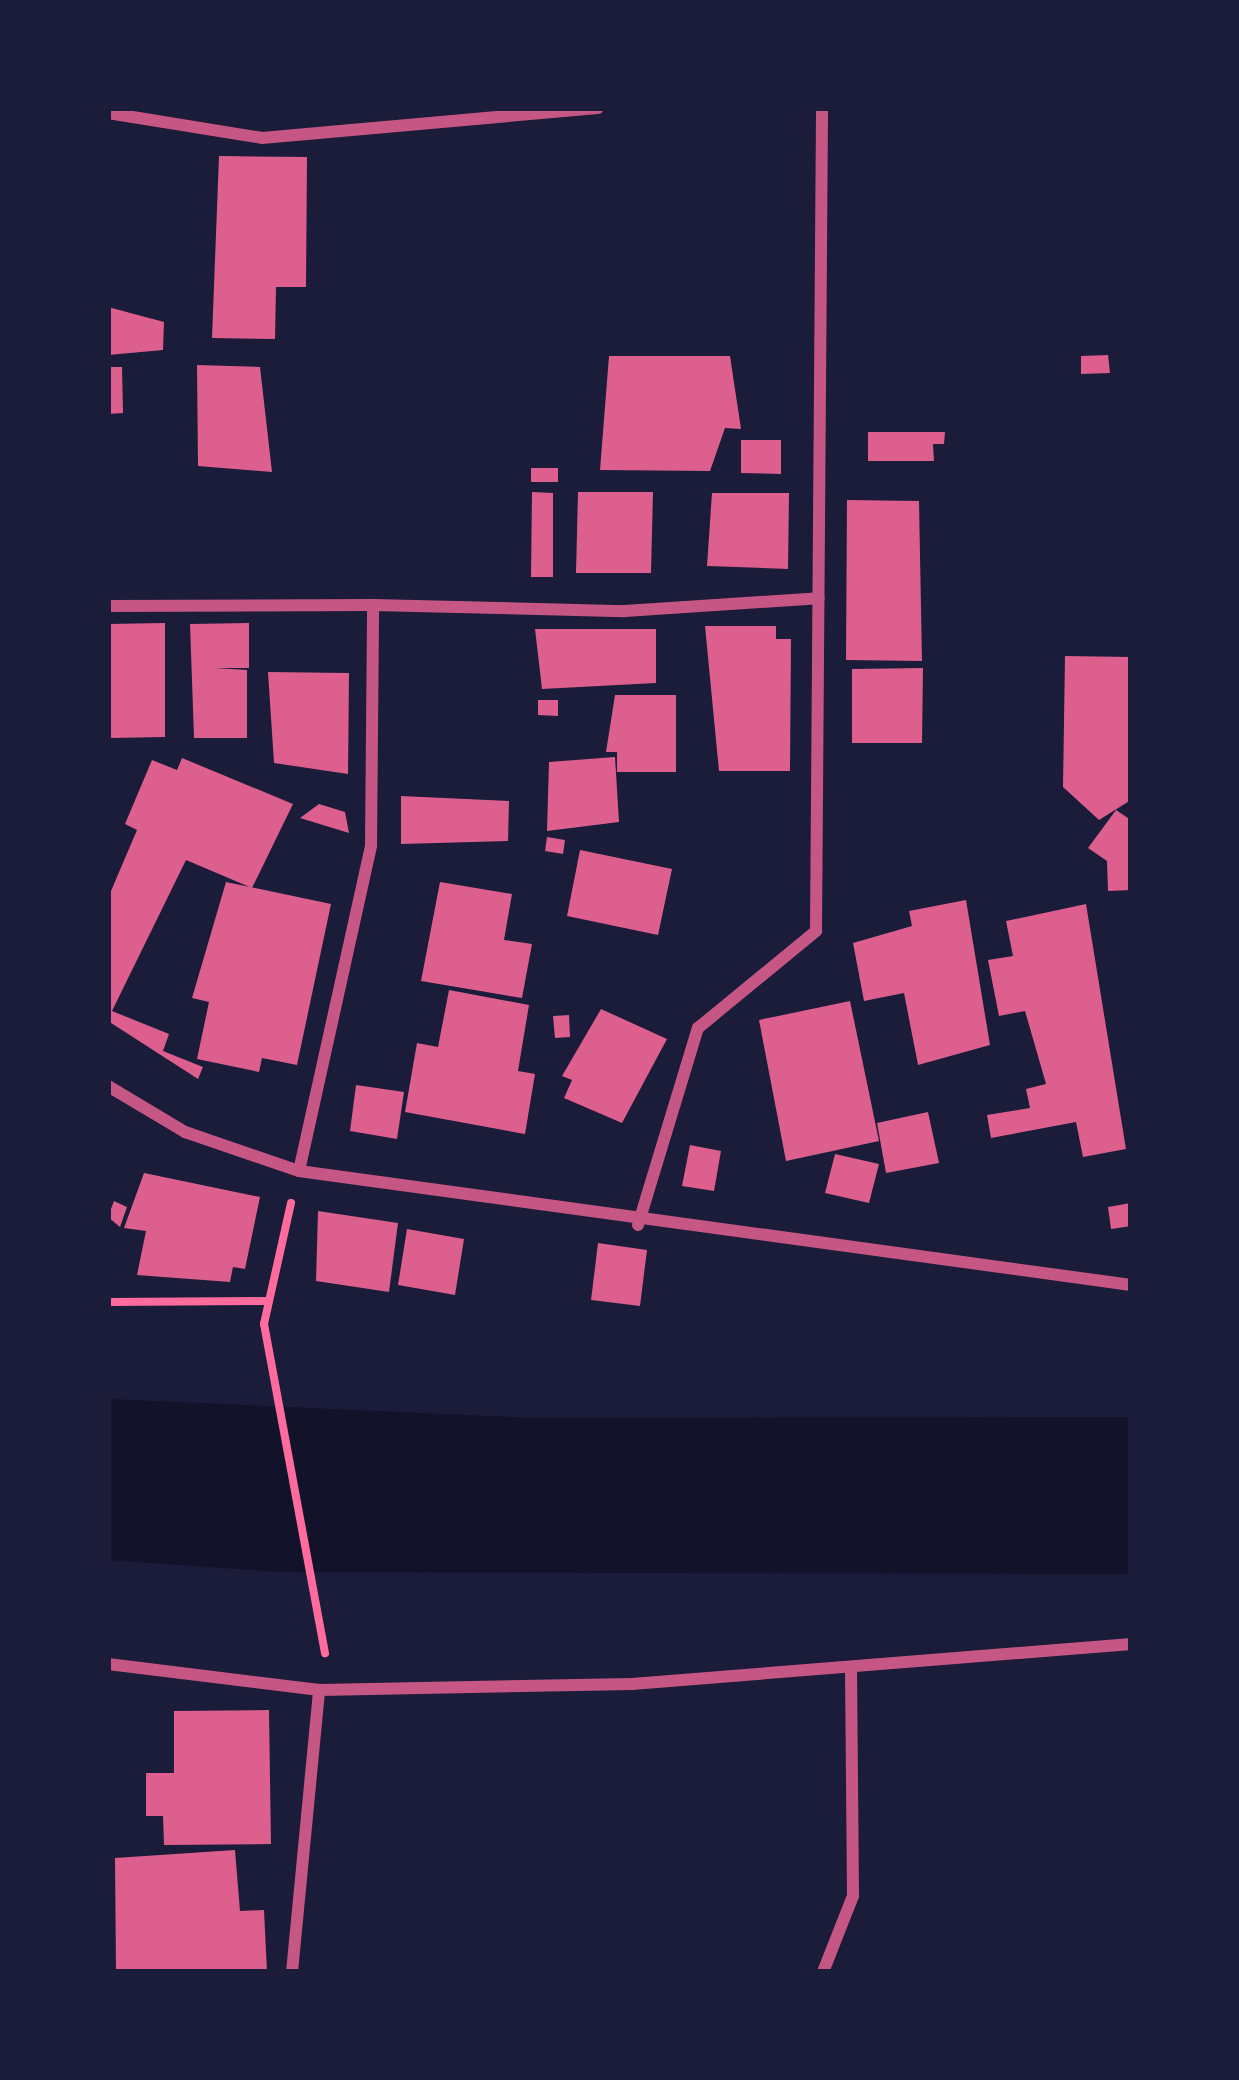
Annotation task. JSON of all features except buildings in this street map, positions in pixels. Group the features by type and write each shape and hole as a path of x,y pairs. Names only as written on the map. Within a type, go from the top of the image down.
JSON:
{"street":[{"path":"108,113 262,138 598,108"},
{"path":"638,1225 698,1028 816,931 822,108"},
{"path":"108,606 625,611 819,598"},
{"path":"299,1171 371,846 374,605"},
{"path":"108,1086 185,1132 299,1171 638,1225 1131,1285"},
{"path":"108,1664 320,1690 851,1669 1131,1644"},
{"path":"823,1972 853,1896 851,1669"},
{"path":"292,1972 320,1690"}],"path":[{"path":"299,1171 264,1324 326,1644"},
{"path":"108,1302 266,1301"}],"shaded area":[{"path":"108,1399 534,1418 1131,1417 1131,1574 280,1572 108,1560"}]}
